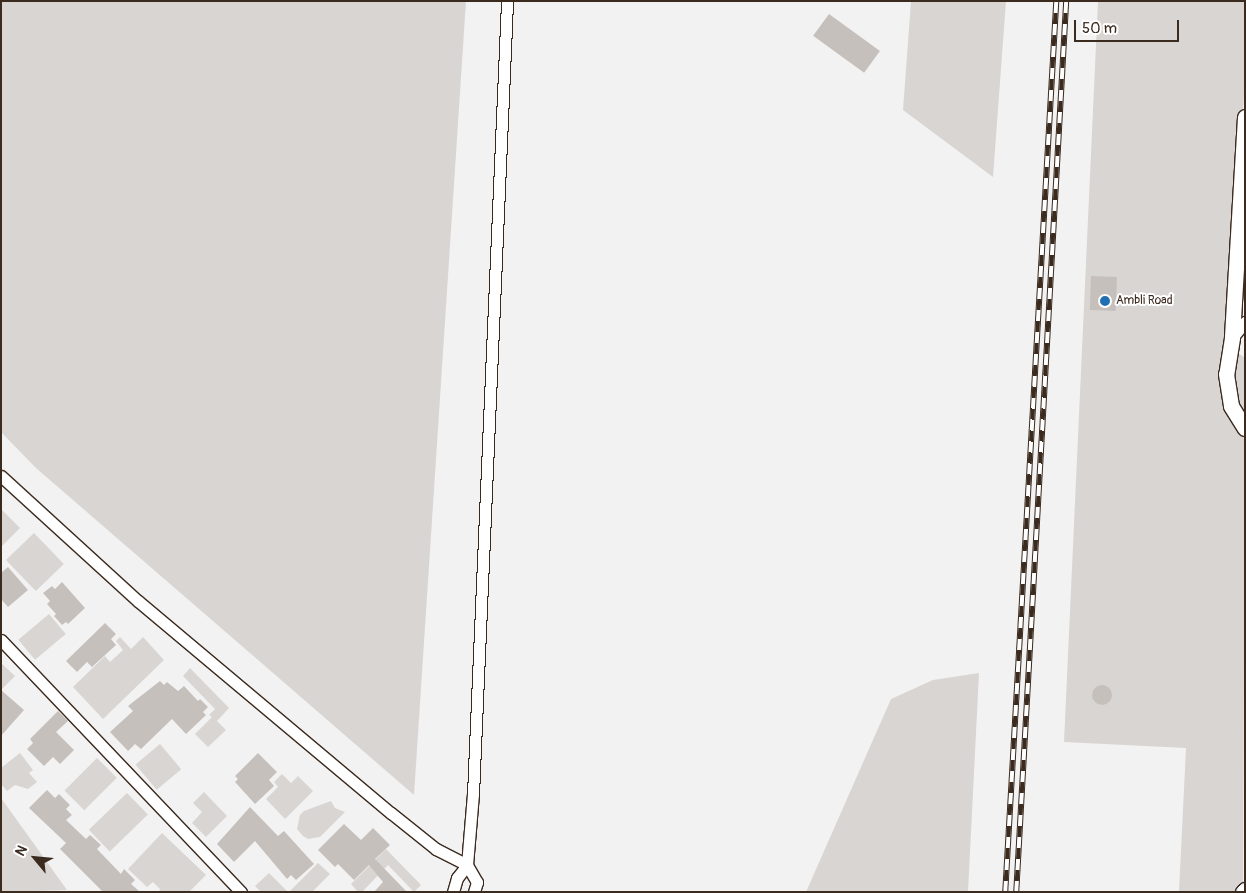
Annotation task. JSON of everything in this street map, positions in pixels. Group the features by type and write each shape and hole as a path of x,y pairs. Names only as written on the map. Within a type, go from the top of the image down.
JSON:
{"street":[{"path":"474,892 477,882 468,865 479,686 480,578 495,297 507,1"},
{"path":"1245,117 1232,338 1226,374 1232,406 1245,428"},
{"path":"1232,338 1245,322"},
{"path":"1,476 138,601 390,814 436,849 468,865"},
{"path":"1,640 241,892"},
{"path":"453,892 457,878 468,865"}],"shaded area":[{"path":"1,1 466,1 414,795 36,468 1,432"},
{"path":"911,1 1006,1 993,177 903,110"},
{"path":"1098,1 1245,1 1245,76 1230,337 1225,374 1245,432 1243,892 1179,892 1186,748 1064,742"},
{"path":"1238,353 1245,358 1245,413 1239,403 1235,373"},
{"path":"1,509 20,528 1,547"},
{"path":"34,533 64,564 36,591 6,560"},
{"path":"49,614 66,634 35,660 18,640"},
{"path":"120,637 131,649 143,637 164,660 103,719 73,687 105,656 110,662 123,650 116,641"},
{"path":"1,663 15,676 1,690"},
{"path":"190,668 229,708 217,721 226,730 208,747 195,734 212,717 209,715 215,709 183,676"},
{"path":"979,673 968,892 806,892 891,699 933,680"},
{"path":"160,744 181,769 157,790 135,765"},
{"path":"20,753 33,770 29,773 37,782 28,789 15,785 7,791 1,784 1,768"},
{"path":"97,758 117,778 84,810 64,791"},
{"path":"282,774 291,783 298,776 313,791 285,819 266,799 278,787 274,782"},
{"path":"204,792 227,816 206,837 192,823 202,812 193,803"},
{"path":"127,793 148,815 110,851 89,830"},
{"path":"1,798 67,890 1,892"},
{"path":"331,801 335,808 345,812 320,837 308,839 303,836 297,829 300,815 304,811"},
{"path":"162,833 206,875 189,892 159,892 160,889 153,882 147,887 128,869"},
{"path":"386,849 421,885 414,892 388,865 362,892 358,892 351,884"},
{"path":"318,863 330,874 312,892 289,892"},
{"path":"269,873 288,892 261,892 255,886"}],"building":[{"path":"829,14 880,51 864,73 813,36"},
{"path":"1091,276 1117,277 1116,311 1090,310"},
{"path":"8,567 28,590 8,607 1,599 1,573"},
{"path":"62,582 85,608 68,624 66,622 62,625 54,616 56,614 47,604 50,601 43,593 52,586 55,589"},
{"path":"105,623 116,634 111,639 116,645 92,667 87,662 77,672 66,661"},
{"path":"160,681 164,685 167,682 178,691 184,686 198,701 200,699 208,707 203,712 206,715 186,734 172,719 141,749 135,744 128,751 110,732 133,711 128,706"},
{"path":"1098,685 1106,685 1112,691 1112,699 1106,705 1098,705 1092,699 1092,691"},
{"path":"1,690 24,710 1,736"},
{"path":"58,711 68,721 56,732 74,750 60,764 53,757 44,766 27,749 33,743 30,739"},
{"path":"258,753 277,772 269,780 274,786 255,804 235,782 238,779 235,776"},
{"path":"47,790 55,798 59,794 70,805 66,809 72,815 66,820 86,839 90,835 101,845 97,849 121,874 124,869 135,880 131,884 140,892 103,892 60,849 66,843 29,808"},
{"path":"250,807 278,836 284,831 314,864 296,880 291,875 287,879 255,841 234,862 217,844"},
{"path":"344,824 361,840 373,828 390,845 375,859 407,892 374,892 383,882 369,865 354,880 338,864 335,867 318,850"}],"railway":[{"path":"1005,892 1056,1"},
{"path":"1016,892 1066,1"}],"place":[{"name":"Ambli Road","path":"1105,301"}]}
